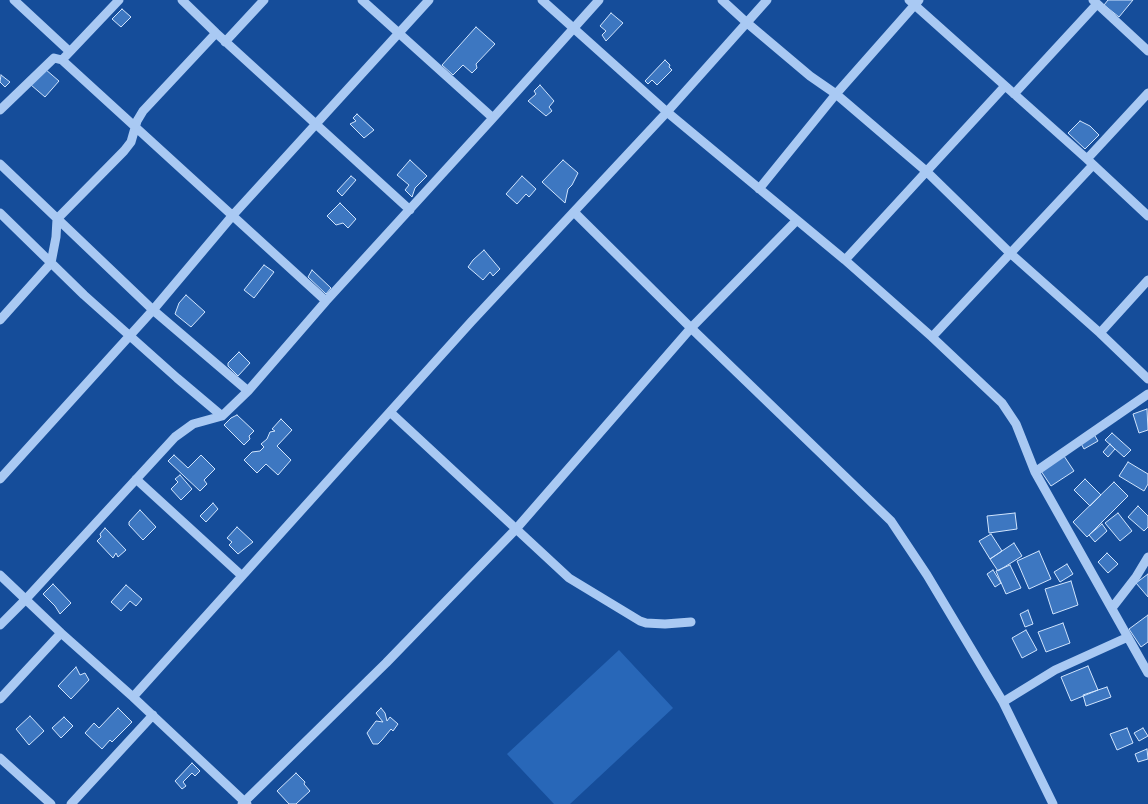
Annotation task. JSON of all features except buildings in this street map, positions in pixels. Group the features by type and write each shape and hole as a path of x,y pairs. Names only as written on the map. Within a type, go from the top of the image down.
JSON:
{"street":[{"path":"14,0 69,51"},
{"path":"62,60 119,0"},
{"path":"182,0 225,42 410,210"},
{"path":"225,42 264,0"},
{"path":"362,0 493,118"},
{"path":"0,479 153,310 233,215 429,0"},
{"path":"542,0 667,112 845,260 932,337 1002,403 1011,415 1035,472 1148,674"},
{"path":"0,625 174,437 194,424 222,416 248,391 326,301 599,0"},
{"path":"722,0 810,76 836,94 926,171 1010,253 1100,333 1148,379"},
{"path":"134,697 471,322 667,112 767,0"},
{"path":"759,189 914,2 1148,216"},
{"path":"1014,94 1095,2 1148,52"},
{"path":"0,320 51,263 57,219 131,142 137,121 143,111 216,33"},
{"path":"0,110 54,58 62,60 326,301"},
{"path":"845,260 1005,86"},
{"path":"932,337 1010,253 1148,93"},
{"path":"0,164 153,310 248,391"},
{"path":"574,212 891,521 927,575 1003,702 1052,804"},
{"path":"0,213 130,336 222,416"},
{"path":"0,575 134,697 244,803 386,663 516,529 691,328 797,220"},
{"path":"1100,333 1148,280"},
{"path":"1035,472 1148,394"},
{"path":"390,412 569,578 640,621 665,624 691,622"},
{"path":"136,478 241,576"},
{"path":"1112,608 1136,577 1148,557"},
{"path":"0,699 61,632"},
{"path":"1003,702 1055,670 1128,637"},
{"path":"71,804 152,715"},
{"path":"0,758 51,804"}],"shaded area":[{"path":"619,650 673,708 570,804 554,804 507,754"}]}
